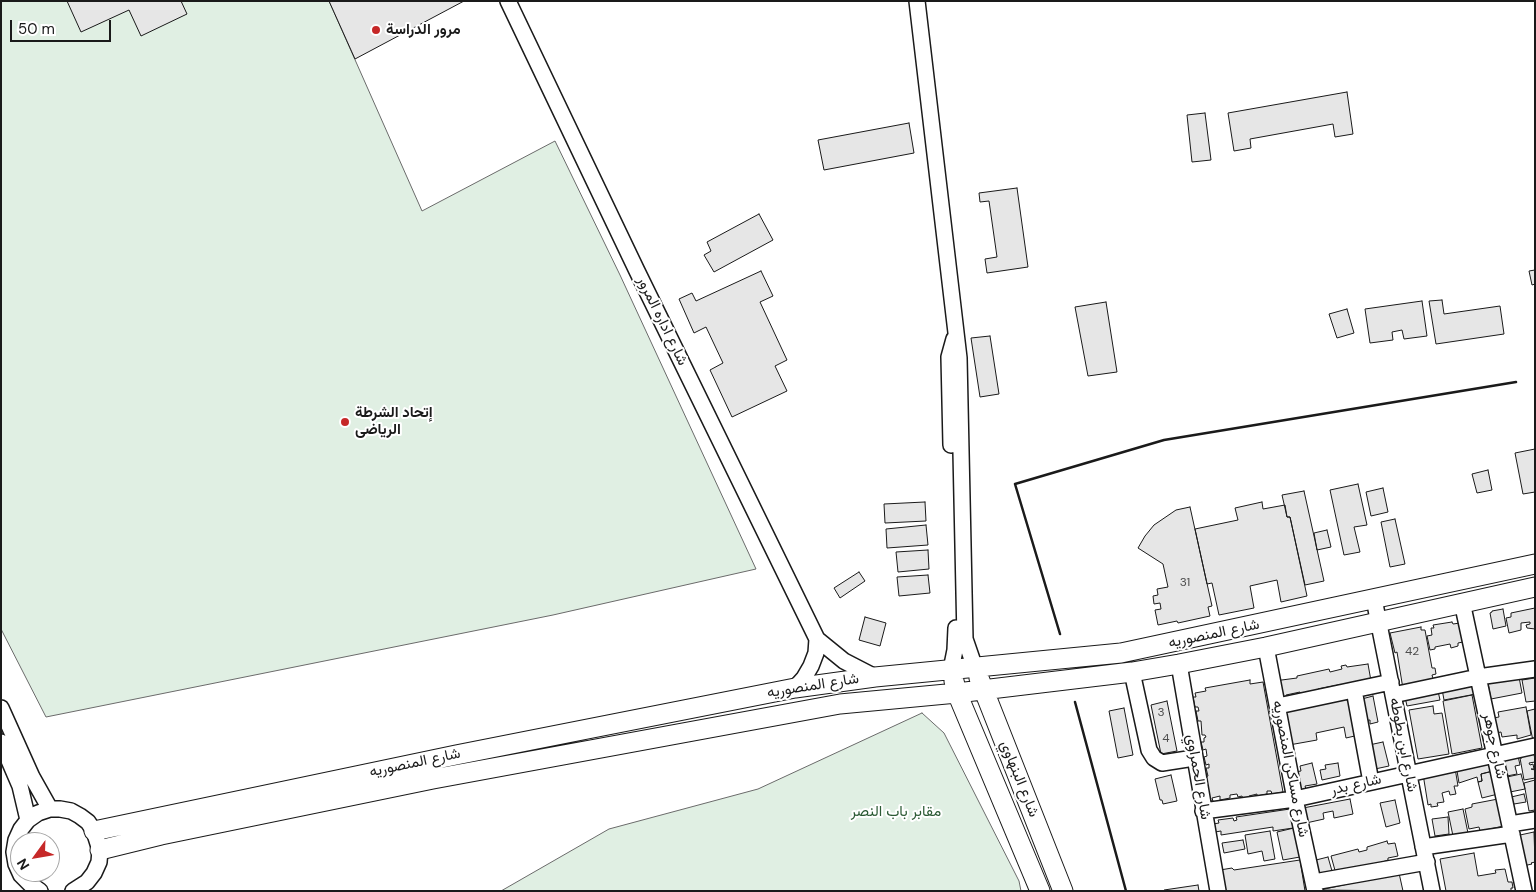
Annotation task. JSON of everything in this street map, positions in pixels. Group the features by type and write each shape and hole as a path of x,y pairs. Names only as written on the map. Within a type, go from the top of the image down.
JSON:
{"main road":[{"name":"شارع المنصوريه","path":"94,831 159,827 256,806 456,755 795,688 875,677 1121,653 1535,564"},
{"name":"شارع المنصوريه","path":"256,806 433,779 840,704 1132,672 1179,664 1266,647 1535,587"},
{"name":"شارع البنهاوي","path":"975,668 1063,891"},
{"name":"شارع البنهاوي","path":"951,670 957,692 1040,891"},
{"path":"836,682 840,704"},
{"path":"571,733 574,753"},
{"name":"شارع المنصوريه","path":"100,850 159,827"}],"street":[{"name":"شارع اداره المرور","path":"508,1 637,271 817,639 844,661 875,677"},
{"path":"917,1 959,358 965,639 975,668"},
{"path":"951,670 956,640 949,358 956,335"},
{"name":"شارع ابن بطوطه","path":"1374,599 1432,891"},
{"name":"شارع جوهر","path":"1462,602 1524,891"},
{"path":"795,688 812,666 816,653 817,639"},
{"name":"شارع مساكن المنصوريه","path":"1266,647 1295,799 1315,887"},
{"name":"شارع الحمراوي","path":"1179,664 1218,891"},
{"path":"1278,706 1354,690 1392,688 1535,669"},
{"path":"1132,672 1150,750 1154,758 1162,763 1194,758"},
{"path":"1354,690 1371,782"},
{"path":"1,708 32,777 50,809"},
{"path":"1,742 20,786 28,820"},
{"name":"شارع بدر","path":"1203,811 1295,799 1535,746"},
{"path":"32,889 16,864 14,852 8,840 28,820 38,813 50,809 65,810 80,816 94,831 100,850 98,862 94,873 87,882 76,890"},
{"path":"1423,847 1511,829 1535,820"},
{"path":"1315,887 1427,862"}],"green space":[{"name":"إتحاد الشرطة الرياضى","path":"1,1 329,1 422,211 555,141 620,275 756,569 553,615 46,717 1,629"},
{"name":"مقابر باب النصر","path":"922,713 944,733 1019,881 1021,891 501,891 609,829 758,789"}],"building":[{"path":"67,1 181,1 187,14 141,36 129,10 81,32"},
{"name":"مرور الدراسة","path":"329,1 464,1 355,59"},
{"path":"1347,92 1353,134 1335,137 1333,124 1250,139 1251,148 1234,151 1228,113"},
{"path":"1205,113 1211,160 1192,162 1187,115"},
{"path":"909,123 914,153 824,170 818,140"},
{"path":"1017,188 1028,267 987,273 985,259 997,257 989,201 980,202 979,193"},
{"path":"759,214 773,240 714,272 704,255 711,251 707,242"},
{"path":"1535,270 1535,284 1532,285 1529,271"},
{"path":"761,271 773,296 760,302 787,360 775,366 787,391 732,417 710,370 723,363 706,327 694,333 679,299 692,293 696,301"},
{"path":"1442,300 1444,314 1500,306 1504,334 1436,344 1429,301"},
{"path":"1422,301 1427,336 1404,339 1402,330 1392,332 1393,340 1370,343 1365,309"},
{"path":"1106,302 1117,372 1088,376 1075,307"},
{"path":"1347,309 1354,333 1337,338 1329,314"},
{"path":"990,336 999,394 980,397 971,338"},
{"path":"1535,449 1535,492 1523,494 1515,453"},
{"path":"1488,470 1492,490 1477,493 1472,474"},
{"path":"1358,484 1367,525 1354,527 1360,552 1344,555 1330,490"},
{"path":"1383,488 1388,512 1371,516 1366,492"},
{"path":"1304,491 1324,581 1305,585 1290,517 1287,517 1282,495"},
{"path":"925,502 926,521 885,523 884,504"},
{"path":"1262,502 1263,509 1285,505 1287,517 1290,517 1307,596 1281,602 1277,580 1250,586 1254,608 1219,615 1212,583 1207,584 1195,529 1238,520 1235,508"},
{"path":"1190,507 1212,606 1208,607 1210,616 1158,625 1155,610 1161,609 1160,603 1154,604 1153,596 1158,595 1157,589 1168,587 1163,564 1138,548 1154,525 1176,510"},
{"path":"1395,519 1405,564 1390,567 1381,522"},
{"path":"926,525 928,545 887,548 886,529"},
{"path":"1327,530 1331,547 1317,550 1314,533"},
{"path":"928,550 929,569 898,572 896,552"},
{"path":"859,572 865,581 840,598 834,588"},
{"path":"928,575 930,593 899,596 897,577"},
{"path":"1535,608 1535,629 1527,628 1526,625 1530,624 1530,622 1521,623 1521,630 1509,633 1506,618 1511,617 1511,613"},
{"path":"1503,609 1506,626 1493,629 1490,613"},
{"path":"865,617 886,623 880,646 859,640"},
{"path":"1452,622 1453,624 1460,623 1463,642 1451,648 1450,644 1430,650 1427,636 1432,635 1431,628 1434,628 1433,625"},
{"path":"1421,627 1421,630 1425,630 1432,668 1435,668 1436,674 1432,675 1434,682 1403,689 1397,652 1395,653 1390,633"},
{"path":"1368,664 1371,681 1339,689 1338,685 1318,689 1319,692 1301,696 1300,692 1286,695 1286,698 1278,700 1274,681 1297,678 1297,676 1329,669 1330,672 1342,669 1341,666 1346,665 1347,667"},
{"path":"1519,677 1522,693 1491,699 1488,683"},
{"path":"1535,678 1535,701 1526,702 1522,680"},
{"path":"1250,680 1250,684 1263,682 1283,792 1272,794 1271,791 1267,791 1267,794 1257,796 1257,794 1243,799 1242,796 1238,797 1237,794 1220,800 1220,796 1212,798 1213,801 1209,801 1205,777 1208,776 1206,768 1209,768 1209,764 1206,765 1204,757 1207,756 1206,749 1203,750 1201,742 1204,742 1206,737 1202,735 1201,721 1198,721 1196,711 1199,711 1198,707 1195,707 1193,697 1196,697 1195,693 1206,691 1205,688"},
{"path":"1474,683 1476,694 1444,700 1442,689"},
{"path":"1438,691 1440,700 1407,706 1405,697"},
{"path":"1472,695 1482,748 1452,754 1443,701"},
{"path":"1351,696 1359,735 1346,738 1344,727 1316,733 1317,740 1289,745 1282,710"},
{"path":"1373,696 1378,722 1370,724 1370,720 1362,721 1358,700"},
{"path":"1167,701 1177,751 1161,754 1151,705"},
{"path":"1433,706 1434,714 1442,713 1449,754 1418,759 1409,710"},
{"path":"1526,707 1531,735 1517,739 1517,735 1502,737 1501,732 1496,733 1493,718 1499,717 1498,712"},
{"path":"1124,708 1133,755 1118,758 1109,711"},
{"path":"1535,709 1535,740 1533,741 1527,711"},
{"path":"1383,742 1389,766 1375,769 1369,745"},
{"path":"1534,753 1535,762 1529,763 1530,765 1533,764 1534,769 1531,769 1535,770 1535,778 1524,780 1520,758 1522,758 1522,755"},
{"path":"1518,756 1520,765 1515,766 1517,774 1507,776 1507,774 1504,774 1501,762"},
{"path":"1491,762 1493,771 1481,774 1482,781 1478,782 1477,777 1459,783 1457,771 1460,769"},
{"path":"1312,763 1317,784 1305,786 1306,789 1300,791 1295,772 1301,771 1300,766"},
{"path":"1338,763 1340,776 1322,780 1320,770 1326,769 1325,765"},
{"path":"1455,768 1458,786 1454,786 1456,794 1450,795 1449,791 1442,793 1444,802 1437,803 1438,806 1431,807 1431,804 1428,805 1423,774"},
{"path":"1493,771 1498,794 1482,798 1478,782 1482,781 1481,774"},
{"path":"1521,774 1525,789 1510,792 1507,777"},
{"path":"1171,775 1177,801 1163,804 1162,800 1160,800 1155,779"},
{"path":"1535,780 1535,810 1529,811 1524,783"},
{"path":"1524,794 1526,802 1508,805 1507,798"},
{"path":"1350,799 1353,814 1334,818 1333,811 1323,813 1324,819 1306,823 1303,808"},
{"path":"1498,799 1504,826 1480,831 1479,827 1469,829 1465,809 1472,807 1472,804"},
{"path":"1395,800 1400,823 1386,827 1380,803"},
{"path":"1290,809 1293,828 1273,831 1273,827 1221,835 1221,831 1215,832 1213,824 1219,823 1218,820 1233,818 1234,821 1237,820 1236,817"},
{"path":"1463,809 1468,833 1453,836 1448,812"},
{"path":"1448,817 1449,834 1435,836 1432,819"},
{"path":"1294,828 1300,857 1283,860 1277,832"},
{"path":"1270,831 1275,859 1264,861 1262,851 1248,854 1245,835"},
{"path":"1534,832 1535,862 1523,866 1518,837"},
{"path":"1243,840 1245,849 1224,853 1222,843"},
{"path":"1387,841 1388,844 1395,843 1398,856 1388,858 1388,860 1360,870 1360,866 1336,874 1331,856 1358,849 1359,852 1367,850 1367,847"},
{"path":"1474,853 1478,876 1496,873 1495,870 1505,869 1508,882 1512,882 1513,888 1511,888 1511,891 1446,891 1440,859"},
{"path":"1328,857 1332,871 1319,874 1316,860"},
{"path":"1300,860 1305,891 1223,891 1220,870 1232,868 1234,870"},
{"path":"1399,873 1403,891 1320,890"},
{"path":"1198,885 1199,891 1164,891 1164,890"}],"wall":[{"path":"1060,634 1015,484 1164,440 1516,382"},
{"path":"1075,702 1126,891"}],"place":[{"name":"مرور الدراسة","path":"376,30"},
{"name":"إتحاد الشرطة الرياضى","path":"345,422"}]}
